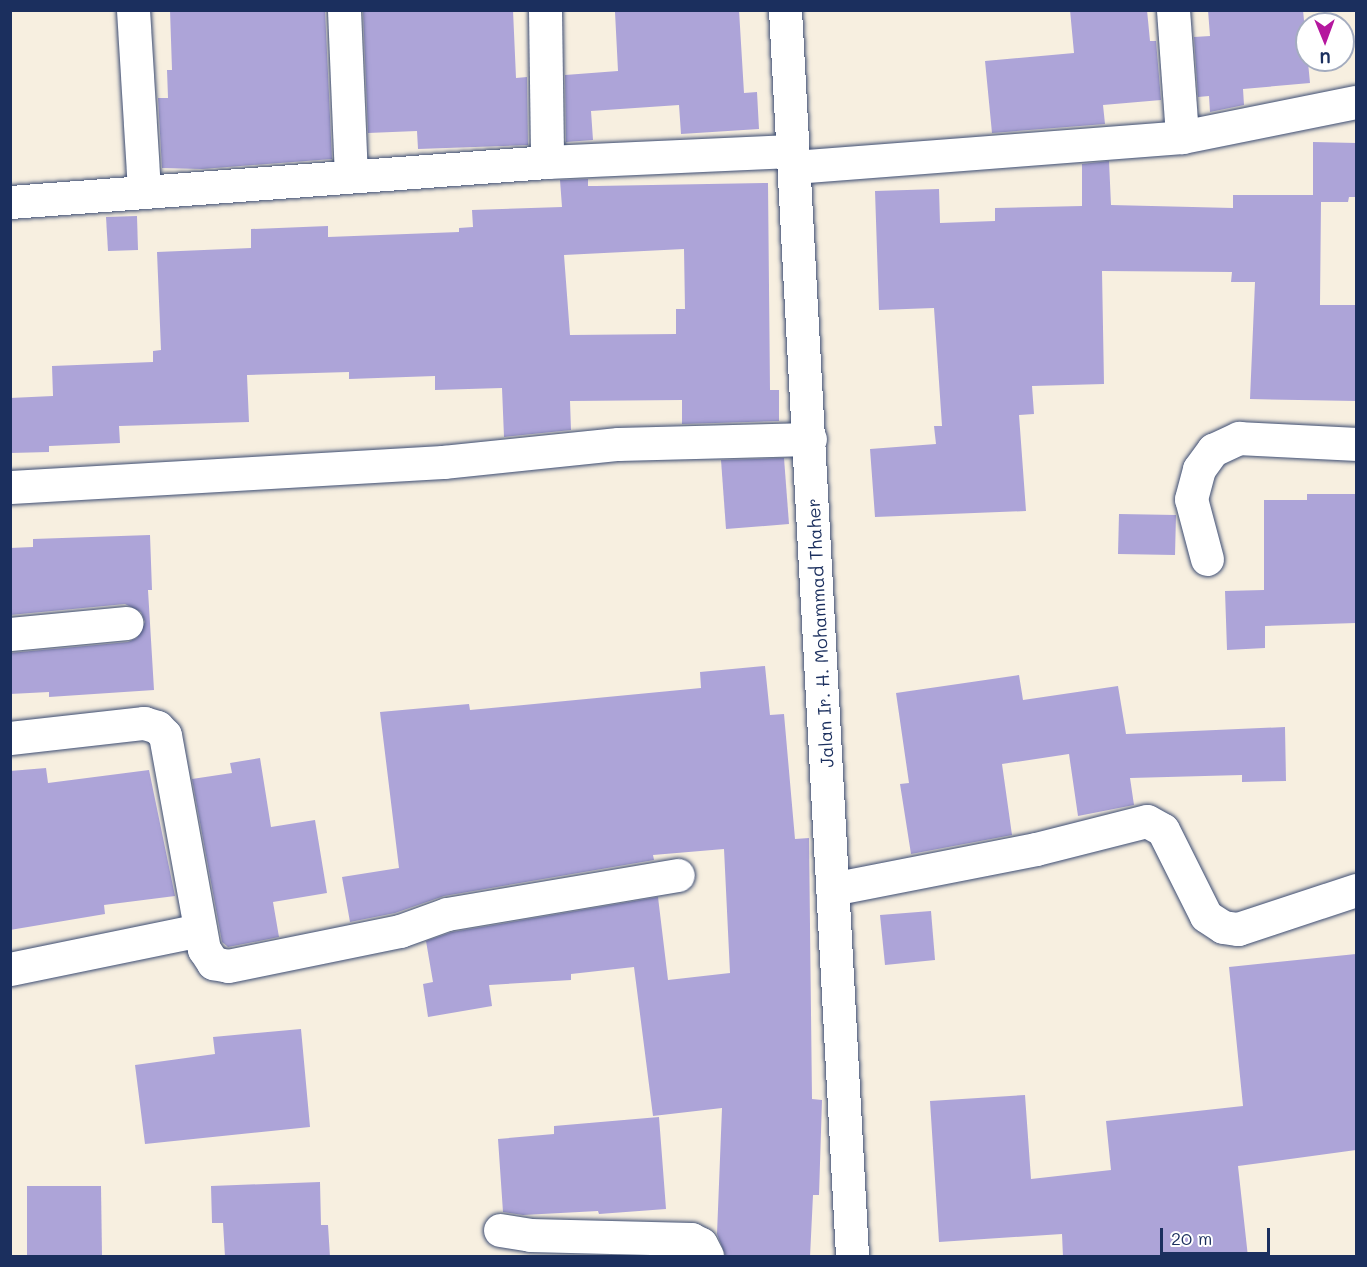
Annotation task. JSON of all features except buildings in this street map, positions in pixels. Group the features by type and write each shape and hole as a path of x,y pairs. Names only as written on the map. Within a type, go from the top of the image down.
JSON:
{"street":[{"path":"133,10 144,189"},
{"path":"344,10 351,176"},
{"path":"545,10 547,162"},
{"name":"Jalan Ir. H. Mohammad Thaher","path":"785,10 810,439 852,1257"},
{"path":"1173,10 1182,137"},
{"path":"10,202 144,189 547,162 793,159 1182,137 1356,102"},
{"path":"1207,559 1191,499 1199,469 1213,450 1239,438 1356,444"},
{"path":"10,487 442,462 618,444 810,439"},
{"path":"10,634 126,623"},
{"path":"10,738 144,723 157,727 165,735 200,930 204,949 213,963 228,966 400,931 447,914 678,875"},
{"path":"832,890 1036,849 1147,822 1163,830 1206,916 1222,927 1238,929 1356,890"},
{"path":"10,969 200,930"},
{"path":"500,1230 530,1235 691,1239 700,1244 707,1257"}]}
